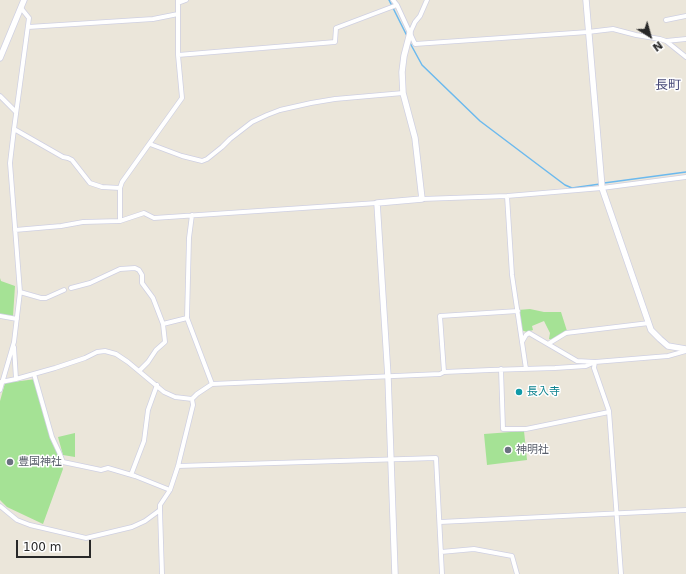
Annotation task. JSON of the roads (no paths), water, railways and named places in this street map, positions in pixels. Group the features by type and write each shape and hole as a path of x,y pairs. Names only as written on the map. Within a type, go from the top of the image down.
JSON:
{"street":[{"path":"0,58 24,0"},
{"path":"120,221 120,188 122,182 182,98 178,55 178,1 186,0"},
{"path":"393,0 397,5 415,44 613,29 666,41 686,57"},
{"path":"422,200 415,138 403,93 402,72 404,56 410,33 415,22 420,16 426,0"},
{"path":"586,0 602,188 651,330 668,346 686,350"},
{"path":"178,55 335,42 336,28 397,5"},
{"path":"16,379 14,342 20,292 10,163 29,18 21,8"},
{"path":"28,27 153,19 178,14"},
{"path":"666,20 686,16"},
{"path":"666,41 686,39"},
{"path":"150,144 182,156 202,161 207,159 252,122 280,110 335,99 403,93"},
{"path":"0,96 16,112"},
{"path":"14,129 63,157 72,160 90,183 102,187 120,188"},
{"path":"15,230 61,226 83,222 120,221 144,213 154,218 422,200 507,196 602,188 686,177"},
{"path":"507,196 512,275 526,369"},
{"path":"377,203 388,377 395,574"},
{"path":"192,215 189,238 187,318 212,384"},
{"path":"71,288 90,283 120,269 135,268 139,270 142,274 142,283 153,298 163,324 165,342 156,350 148,362 139,371"},
{"path":"20,292 46,298 64,290"},
{"path":"444,372 440,316 518,311"},
{"path":"0,316 17,319"},
{"path":"163,324 187,318"},
{"path":"548,344 566,334 649,323"},
{"path":"522,342 529,333 577,361 595,362 668,356 686,350"},
{"path":"0,390 1,381 14,342"},
{"path":"1,381 34,374 85,358 97,352 105,351 116,354 164,392 175,397 192,399"},
{"path":"192,399 212,384 388,377 440,374 444,372 586,366 595,362"},
{"path":"595,362 594,368 609,412 621,574"},
{"path":"501,369 503,429 526,429 609,412"},
{"path":"34,374 52,436 63,462 101,470 108,468 170,490"},
{"path":"131,475 144,441 148,410 157,385"},
{"path":"162,574 160,505 170,490 178,466 193,405 192,399"},
{"path":"178,466 436,458 442,574"},
{"path":"0,506 17,520 30,525 86,538 132,527 145,522 160,510"},
{"path":"440,522 686,510"},
{"path":"441,552 474,549 512,556 517,574"}],"waterway":[{"path":"389,0 407,36"},
{"path":"410,43 422,65 480,121 565,185 572,188 600,184"},
{"path":"604,183 686,172"}],"place":[{"name":"長入寺","path":"519,392"},
{"name":"神明社","path":"508,450"},
{"name":"豊国神社","path":"10,462"}],"district":[{"name":"長町","path":"668,86"}]}
